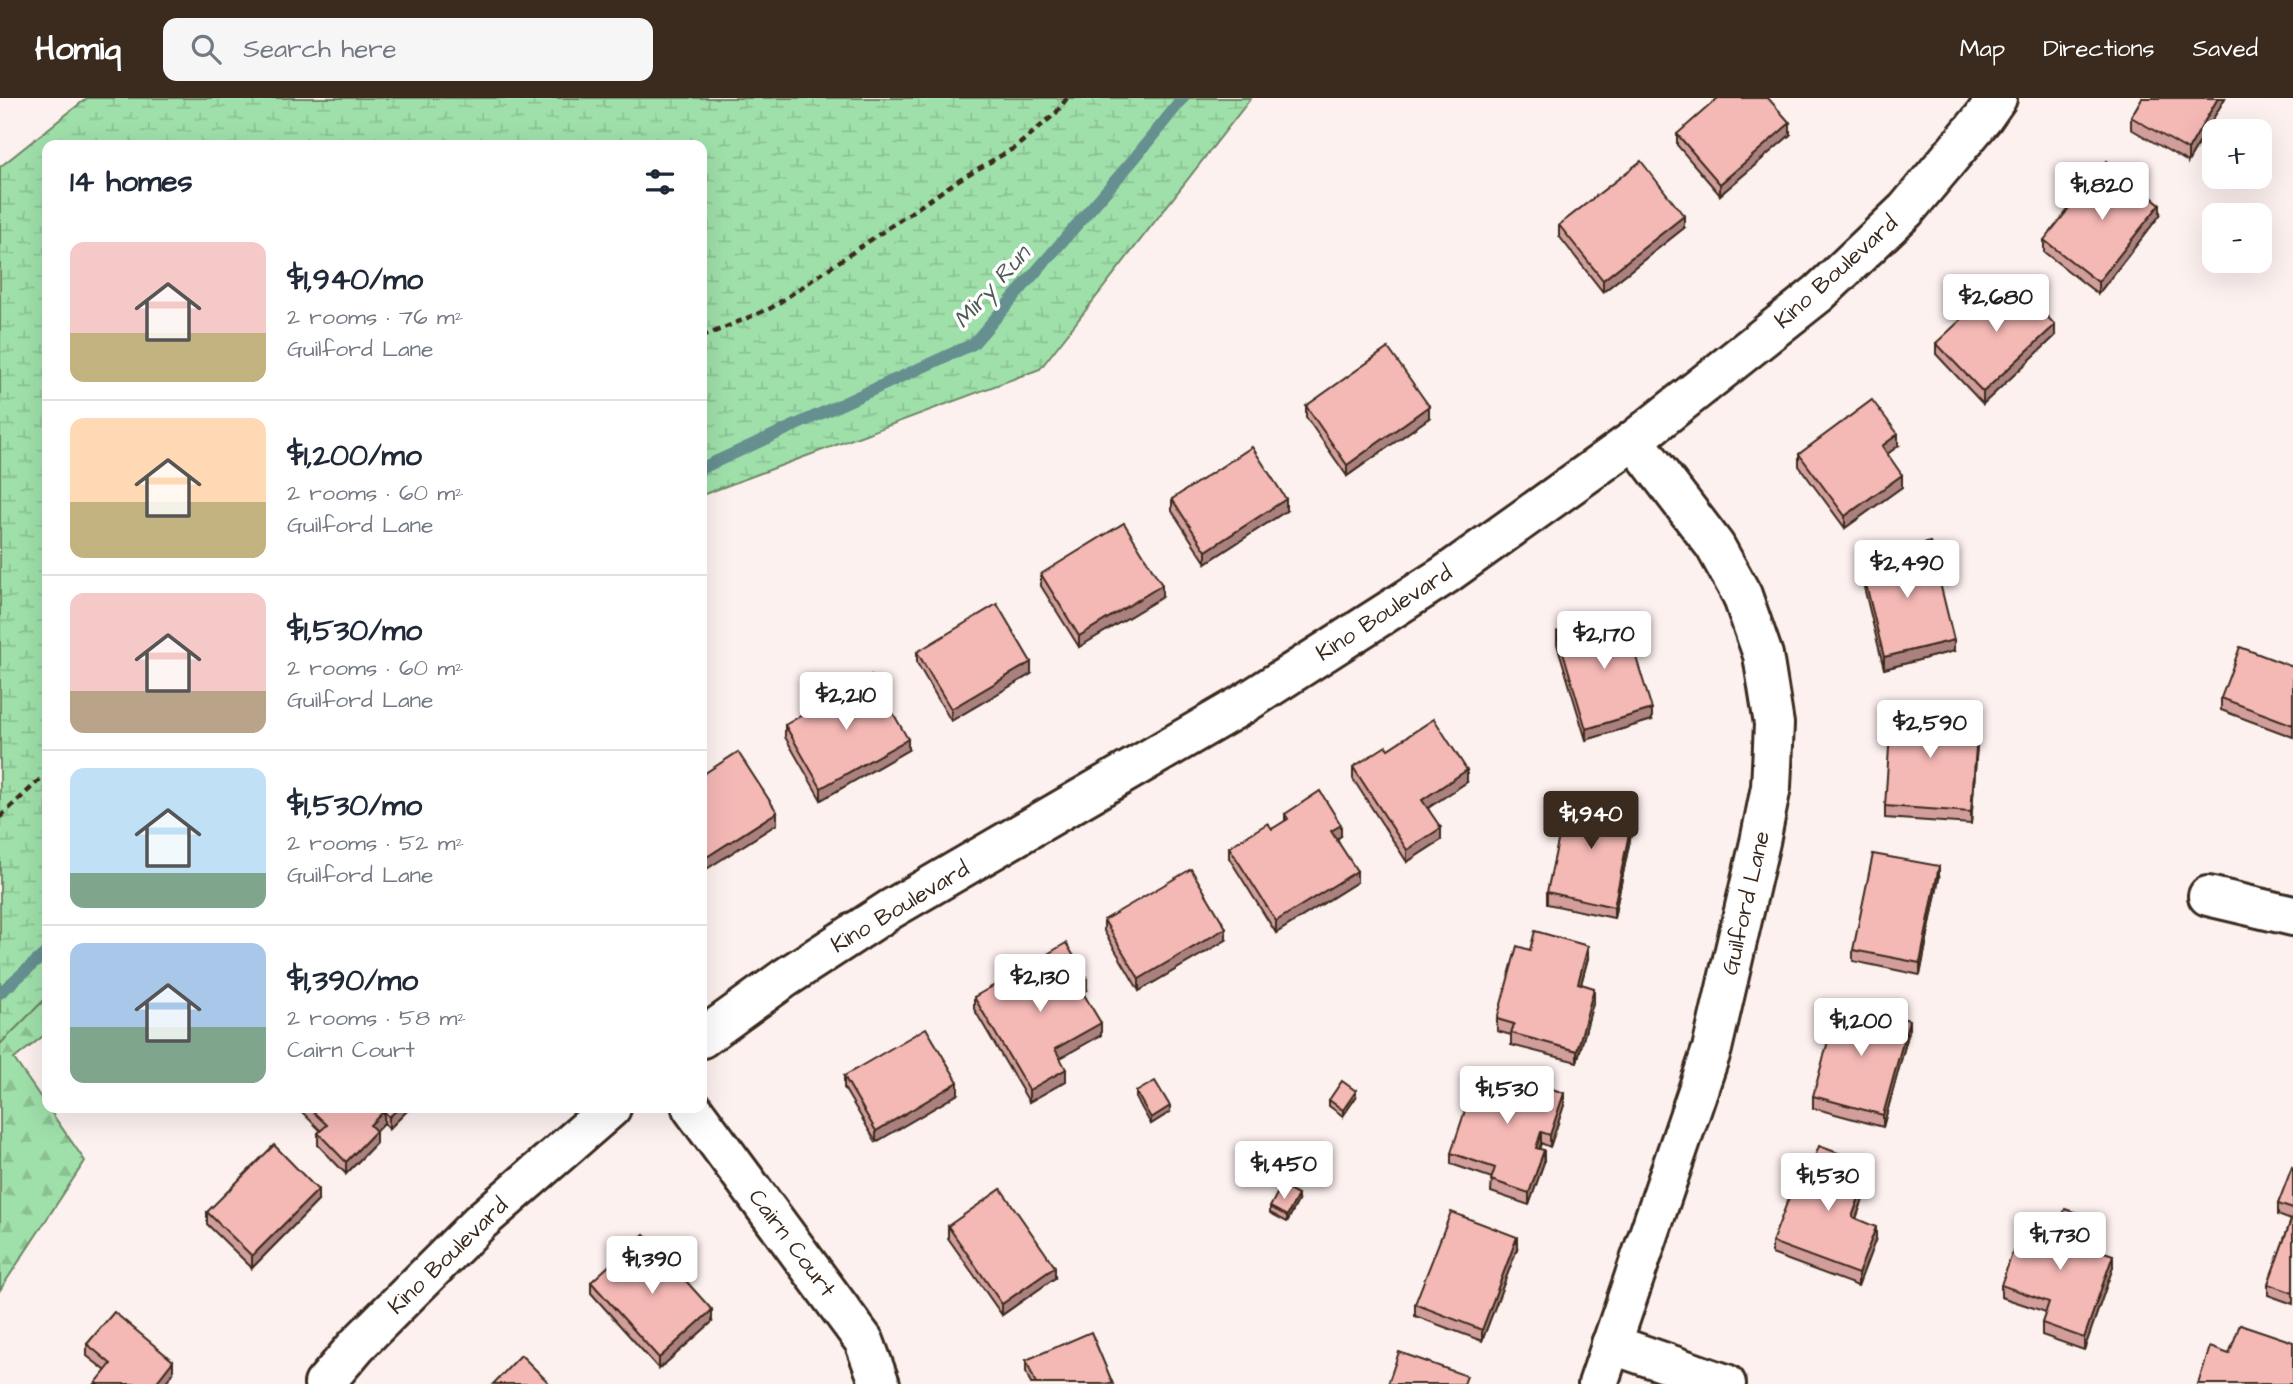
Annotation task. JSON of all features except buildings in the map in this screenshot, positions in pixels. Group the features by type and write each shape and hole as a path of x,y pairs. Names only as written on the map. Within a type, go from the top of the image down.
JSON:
{"street":[{"name":"Kino Boulevard","path":"707,1034 785,978 891,909 1242,705 1445,575 1634,440 1819,293 1906,210 1997,98"},
{"name":"Guilford Lane","path":"1598,1384 1712,1049 1771,786 1774,724 1763,655 1742,595 1715,546 1634,440"},
{"path":"2208,896 2293,916"},
{"name":"Kino Boulevard","path":"324,1384 357,1345 480,1222 605,1113"},
{"name":"Cairn Court","path":"696,1113 864,1341 880,1384"},
{"path":"1611,1344 1726,1384"}],"path":[{"path":"707,335 771,308 960,179 1016,147 1056,113 1067,98"},
{"path":"0,817 42,778"}],"green space":[{"path":"87,98 1251,98 1040,369 707,493 707,140 42,140 42,1002 0,1044 0,167"},
{"path":"42,1002 42,1037 14,1059 42,1099 42,1113 52,1113 85,1161 0,1290 0,1044"}],"waterway":[{"name":"Miry Run","path":"707,466 973,344 1134,159 1183,98"},
{"name":"Miry Run","path":"0,993 42,956"}]}
